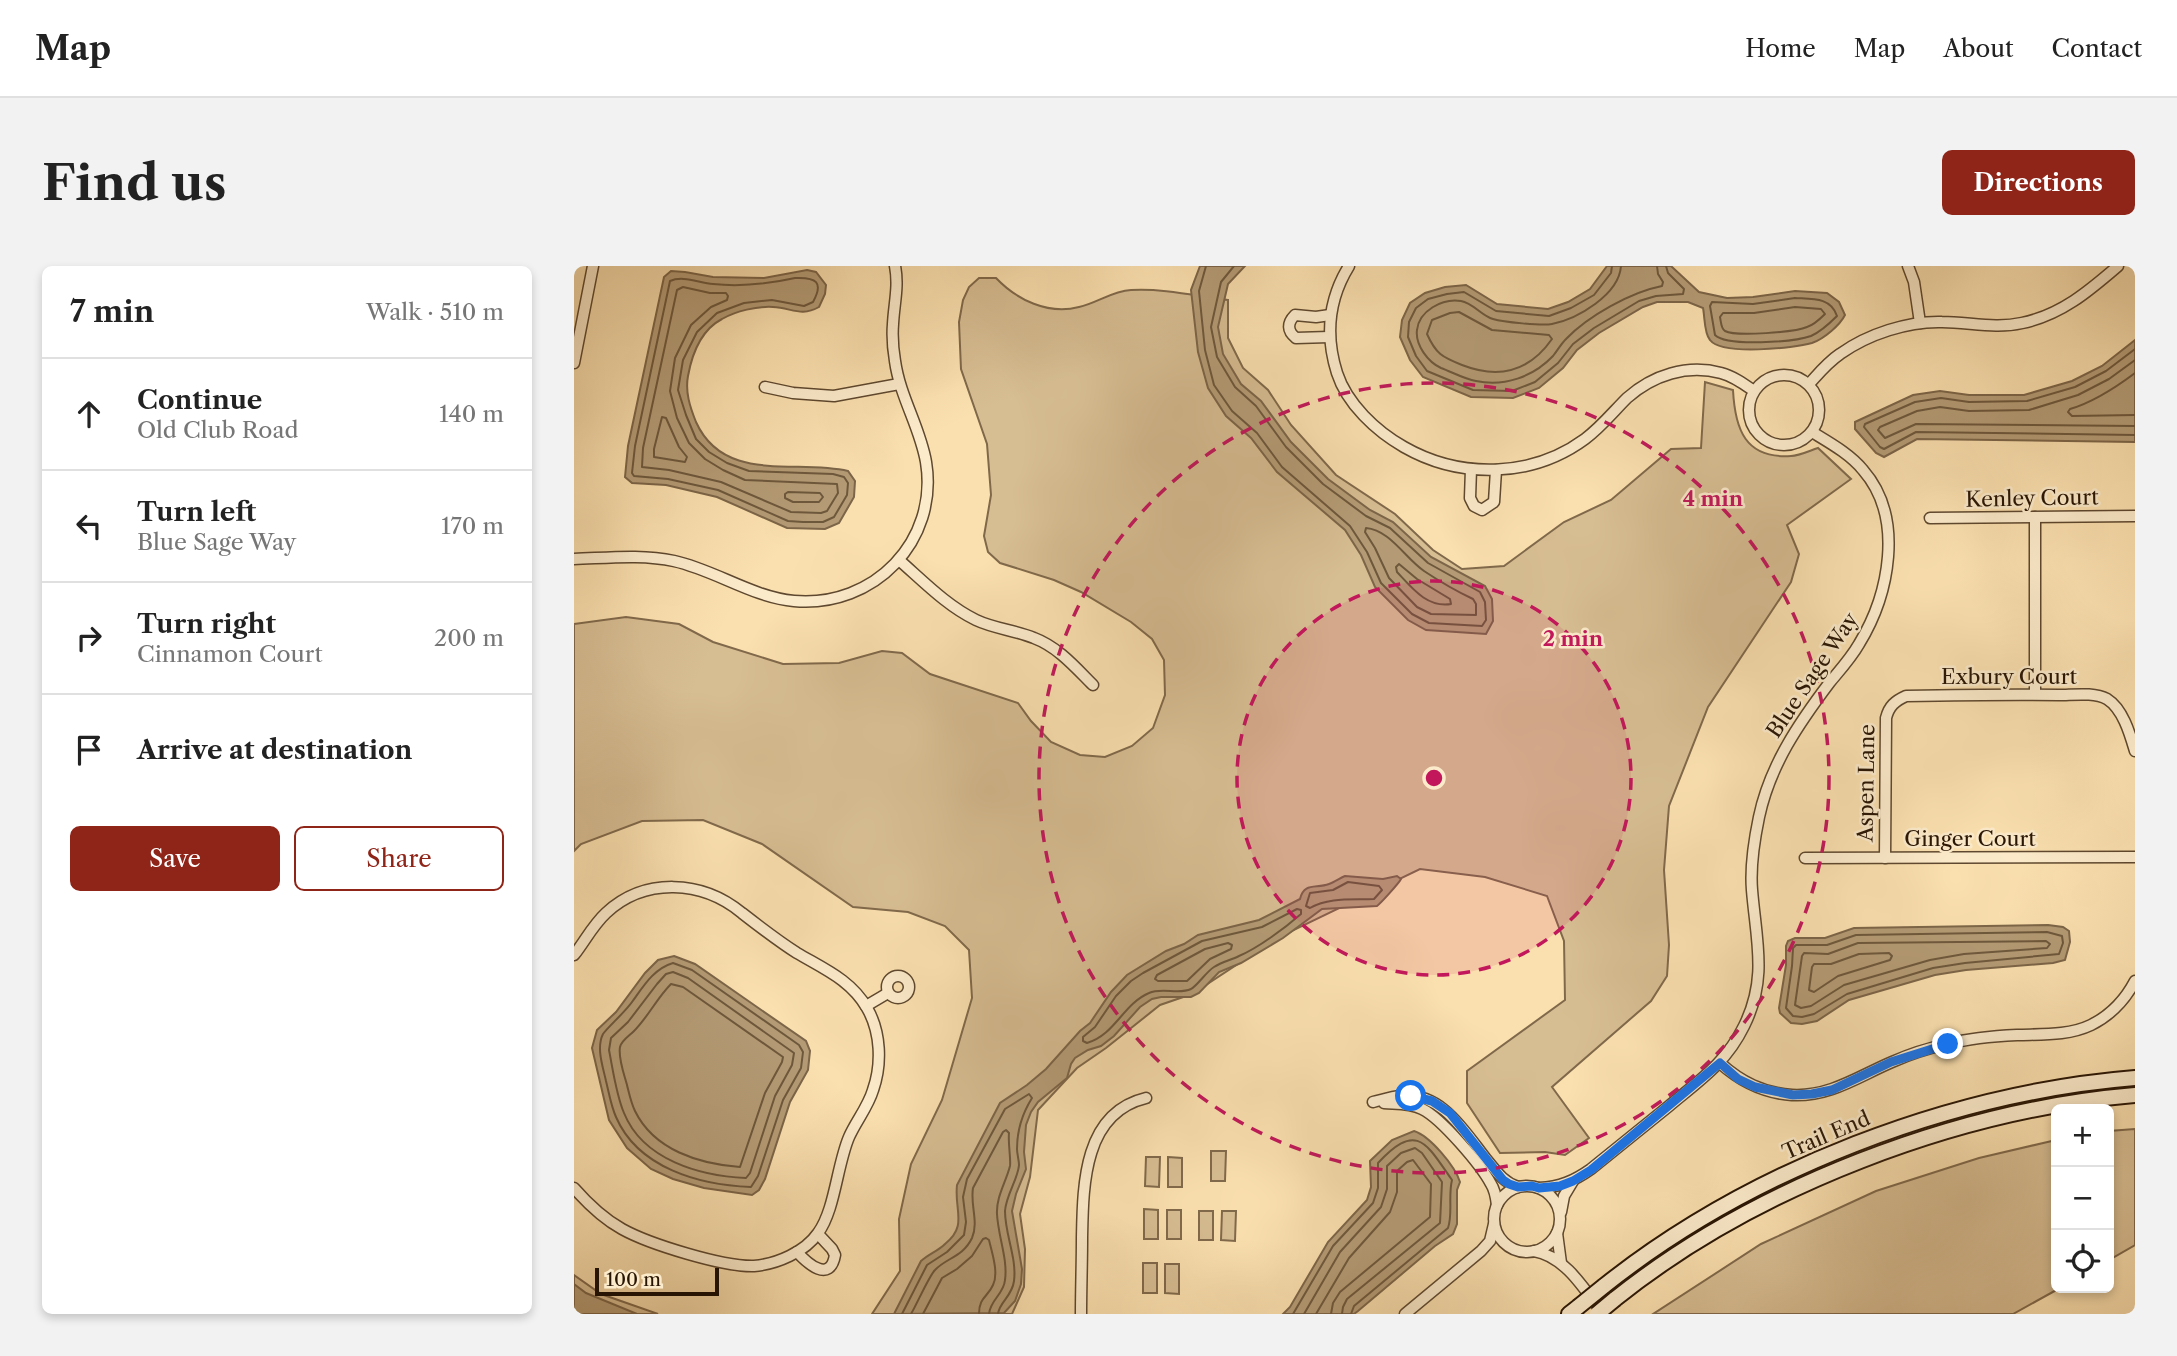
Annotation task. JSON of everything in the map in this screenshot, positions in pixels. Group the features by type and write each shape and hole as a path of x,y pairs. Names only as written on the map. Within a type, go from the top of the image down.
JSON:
{"street":[{"path":"574,363 593,266"},
{"path":"574,559 627,557 674,561 778,599 811,602 860,591 887,573 916,534 925,506 928,479 922,446 899,384 893,341 897,287 895,266"},
{"path":"1349,266 1334,296 1330,315 1329,337 1339,379 1349,397 1393,440 1450,466 1496,470 1544,461 1598,429 1639,389 1671,373 1687,370 1722,373 1754,391"},
{"path":"1908,266 1914,282 1920,323"},
{"path":"1809,384 1827,364 1857,344 1900,327 1941,321 2003,326 2023,323 2063,309 2118,266"},
{"path":"1329,337 1296,338 1289,331 1289,326 1295,316 1330,315"},
{"path":"1784,375 1794,376 1809,384 1819,400 1820,409 1819,419 1812,432 1798,443 1789,445 1779,445 1763,439 1752,426 1749,416 1754,391 1769,378 1784,375"},
{"path":"765,387 793,393 834,396 899,384"},
{"name":"Blue Sage Way","path":"1539,1188 1560,1186 1591,1170 1720,1063 1745,1025 1757,983 1760,959 1752,865 1765,793 1775,768 1799,725 1858,647 1868,629 1884,586 1887,566 1887,524 1875,486 1851,458 1812,432"},
{"path":"1471,469 1470,498 1474,506 1482,510 1493,502 1496,470"},
{"name":"Kenley Court","path":"1930,518 2135,516"},
{"path":"2035,517 2035,694"},
{"path":"899,560 958,609 978,621 1034,638 1061,653 1093,685"},
{"name":"Exbury Court","path":"1889,709 1895,701 1906,696 2093,695 2106,698 2116,707 2124,720 2135,751"},
{"name":"Aspen Lane","path":"1885,858 1886,718 1889,709"},
{"name":"Ginger Court","path":"1805,858 2135,857"},
{"path":"574,955 604,916 616,905 636,894 655,888 698,889 717,896 778,940 836,974 851,987 866,1006 877,1034 880,1052 873,1091 842,1155 831,1205 818,1234 797,1252 755,1266 735,1265 676,1250 622,1229 601,1216 574,1188"},
{"path":"1720,1063 1738,1079 1755,1087 1793,1095 1812,1094 1832,1090 1891,1062 1948,1044 1997,1036 2076,1031 2091,1025 2118,1006 2135,981"},
{"path":"866,1006 888,993"},
{"name":"Trail End","path":"1573,1311 1627,1268 1731,1202 1792,1171 1854,1145 1900,1128 1982,1104 2038,1091 2135,1077"},
{"path":"1405,1314 1490,1241 1497,1205 1495,1192 1488,1178 1434,1116 1410,1105 1373,1102 1399,1096 1432,1101 1450,1113 1503,1180 1518,1187"},
{"name":"Trail End","path":"1597,1314 1686,1248 1798,1187 1858,1162 1987,1121 2041,1109 2135,1096"},
{"path":"1080,1314 1083,1187 1087,1164 1094,1144 1113,1117 1133,1101 1146,1098"},
{"path":"1561,1263 1557,1233 1564,1196 1573,1181"},
{"path":"1497,1205 1506,1193 1518,1187 1532,1186 1546,1191 1556,1202 1560,1217"},
{"path":"1494,1219 1494,1226 1501,1239 1519,1251 1541,1252 1561,1263 1604,1314"},
{"path":"1534,1251 1547,1245 1557,1233"},
{"path":"797,1252 817,1269 830,1266 834,1261 832,1249 818,1234"},
{"path":"1481,1251 1498,1247 1512,1248"}],"shaded area":[{"path":"979,278 996,278 1023,299 1056,309 1079,307 1131,290 1167,291 1228,300 1228,338 1243,368 1268,390 1291,425 1336,475 1395,514 1433,550 1462,569 1504,566 1564,522 1611,500 1671,449 1701,448 1705,382 1733,390 1740,429 1753,447 1775,456 1791,456 1818,448 1851,479 1787,525 1799,554 1791,582 1708,707 1669,806 1664,870 1669,945 1667,976 1651,1001 1552,1087 1589,1138 1565,1155 1545,1152 1500,1153 1467,1103 1467,1071 1565,1000 1564,941 1547,896 1485,877 1420,869 1279,937 1192,994 1160,1005 1077,1068 1038,1110 1030,1177 1020,1214 1025,1249 1024,1287 1012,1314 872,1314 900,1271 899,1219 911,1164 942,1100 972,998 969,950 945,926 908,912 853,907 762,844 703,820 642,821 581,844 574,851 574,624 626,617 679,624 713,642 783,664 839,663 882,651 902,653 930,674 1018,703 1051,742 1080,755 1105,757 1132,746 1153,728 1165,695 1164,660 1152,639 1131,622 1081,592 1054,580 1000,563 988,552 984,536 991,495 987,444 961,369 959,322 963,300 969,287"},
{"path":"2135,1129 2135,1245 2114,1257 2114,1167 2114,1131"},
{"path":"2051,1141 2051,1293 2013,1314 1653,1314 1761,1244 1876,1191 1979,1158"},
{"path":"1211,1151 1226,1151 1225,1181 1211,1181"},
{"path":"1146,1157 1160,1157 1159,1187 1145,1186"},
{"path":"1168,1157 1182,1158 1182,1187 1168,1187"},
{"path":"1144,1209 1158,1210 1158,1239 1144,1239"},
{"path":"1167,1210 1181,1210 1181,1239 1167,1239"},
{"path":"1199,1211 1213,1211 1213,1240 1199,1240"},
{"path":"1222,1211 1236,1211 1235,1241 1221,1240"},
{"path":"1143,1263 1157,1263 1157,1293 1143,1293"},
{"path":"1165,1264 1179,1264 1179,1294 1165,1293"},
{"path":"574,1275 601,1294 658,1314 574,1314"}],"water":[{"path":"1200,266 1245,266 1228,284 1218,327 1223,354 1241,384 1261,401 1291,442 1328,479 1370,510 1393,522 1431,557 1485,586 1492,599 1493,621 1486,634 1426,630 1408,620 1375,587 1361,555 1345,530 1277,472 1251,438 1226,416 1208,388 1198,352 1191,290"},
{"path":"1607,266 1671,266 1699,292 1727,298 1795,291 1827,293 1839,302 1845,315 1831,331 1812,343 1775,348 1728,348 1717,345 1708,337 1703,308 1688,302 1657,302 1643,307 1599,333 1577,350 1563,368 1539,388 1513,398 1471,397 1423,377 1410,360 1400,337 1402,320 1410,303 1425,293 1466,285 1497,304 1548,309 1568,302 1590,289"},
{"path":"807,270 816,272 826,285 819,307 802,312 773,307 754,308 722,319 708,329 695,351 687,382 688,394 696,422 708,441 724,454 743,462 763,465 848,471 855,481 854,497 839,523 825,529 787,528 717,497 666,485 632,483 625,477 628,446 664,277 671,271 713,277 764,278"},
{"path":"2135,340 2135,442 1917,439 1884,457 1876,453 1855,429 1855,422 1913,395 1940,391 1969,395 2024,395 2072,381 2102,366"},
{"path":"1345,876 1383,879 1397,876 1401,879 1377,906 1322,909 1283,938 1241,963 1219,972 1199,993 1191,997 1152,999 1140,1007 1114,1036 1101,1046 1075,1058 1067,1078 1038,1102 1026,1125 1026,1169 1012,1211 1022,1269 1021,1284 1015,1301 1004,1313 894,1314 921,1261 942,1246 956,1231 957,1185 1000,1103 1046,1069 1090,1023 1111,992 1127,975 1198,935 1259,920 1300,899 1304,890 1329,884"},
{"path":"2063,927 2069,931 2070,942 2065,960 1935,975 1849,1000 1817,1021 1802,1024 1791,1023 1780,1013 1786,946 1788,941 1795,938 1825,938 1854,928"},
{"path":"674,956 695,964 806,1041 810,1051 808,1070 790,1102 765,1179 759,1190 752,1195 704,1188 651,1169 627,1148 609,1120 592,1048 597,1030 616,1012 658,960"},
{"path":"1414,1131 1441,1152 1460,1182 1457,1190 1457,1224 1453,1234 1354,1314 1283,1314 1290,1307 1328,1242 1367,1200 1371,1187 1370,1161 1392,1140"},
{"path":"574,1284 586,1293 637,1314 574,1314"}],"route":[{"path":"1411,1096 1432,1101 1450,1113 1509,1184 1518,1187 1551,1188 1573,1181 1591,1170 1720,1063 1738,1079 1755,1087 1793,1095 1812,1094 1832,1090 1891,1062 1948,1044"}]}
